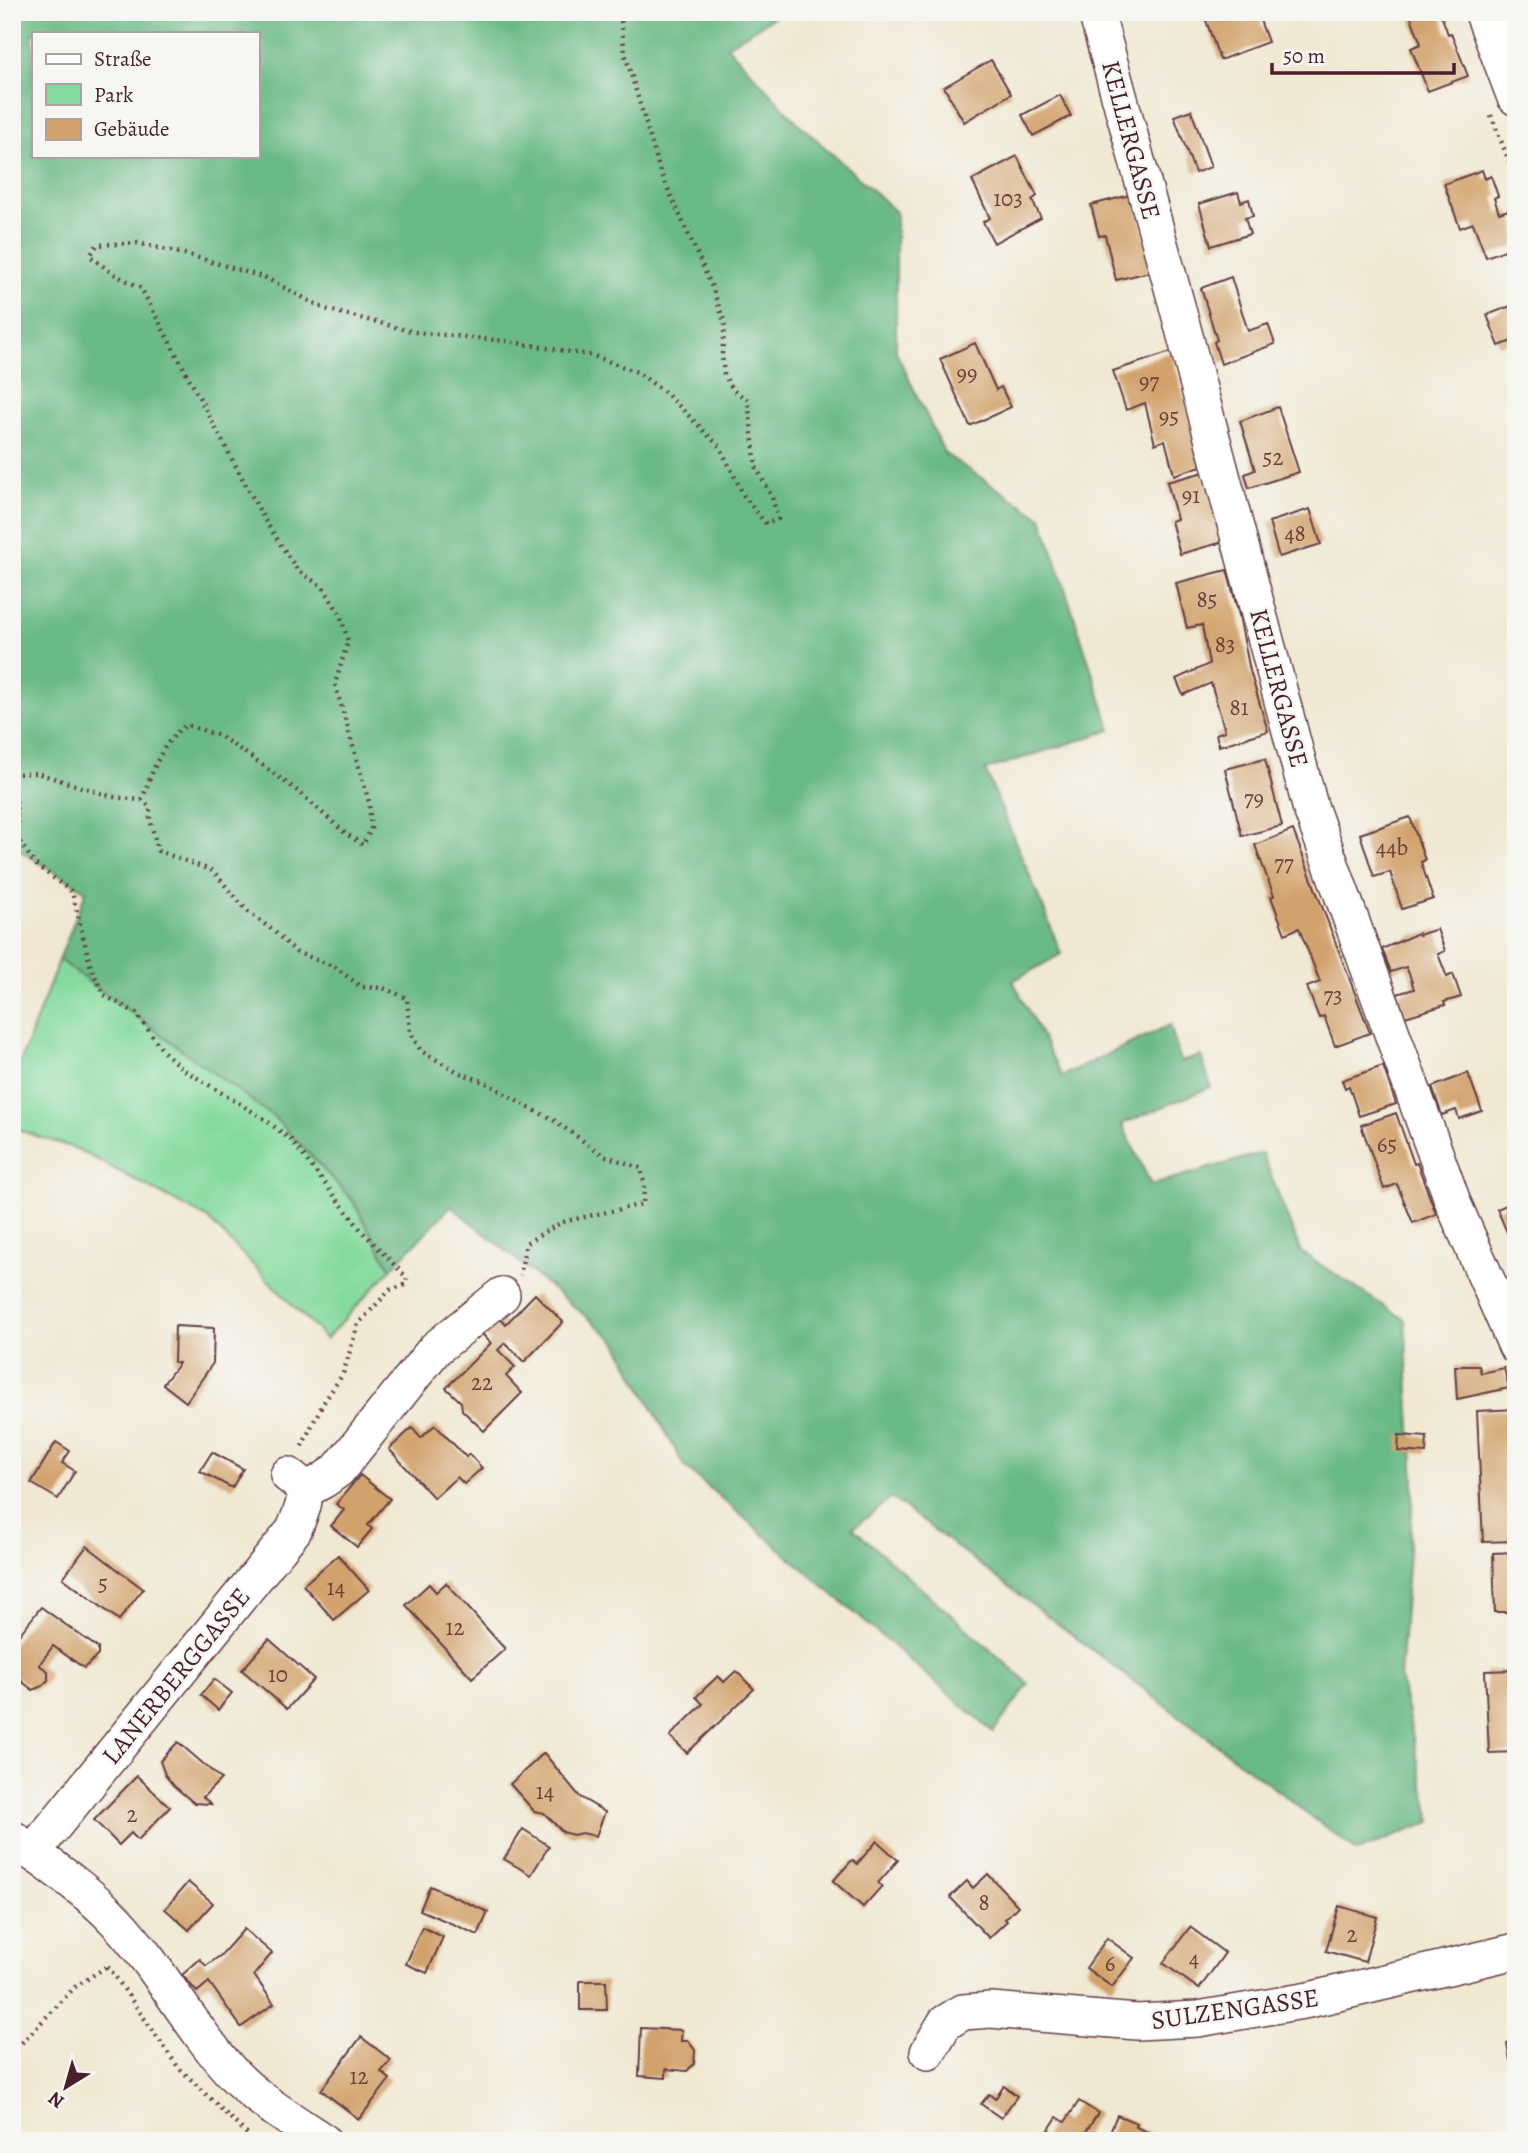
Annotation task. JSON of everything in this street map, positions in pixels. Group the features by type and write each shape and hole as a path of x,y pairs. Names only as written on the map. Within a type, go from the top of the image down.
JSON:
{"main road":[{"path":"1484,12 1511,71"}],"street":[{"name":"KELLERGASSE","path":"1096,12 1310,806 1454,1205 1516,1346"},
{"path":"296,1482 338,1470 435,1349 502,1295"},
{"name":"LANERBERGGASSE","path":"22,1845 295,1530 302,1509 296,1482"},
{"path":"22,1845 92,1898 138,1946 234,2075 267,2103 323,2141"},
{"name":"SULZENGASSE","path":"928,2052 945,2023 962,2012 991,2010 1137,2022 1198,2020 1309,2000 1516,1951"}],"path":[{"path":"142,800 159,757 180,729 187,724 220,736 299,792 345,833 363,845 371,830 369,802 335,684 348,641 340,614 323,587 298,571 264,519 141,288 112,273 90,256 97,244 137,243 189,255 266,278 325,309 414,332 506,341 594,356 637,372 666,393 720,447 744,496 766,524 778,519 772,497 757,467 748,400 734,391 724,375 722,354 725,324 712,287 660,171 625,54 620,12"},
{"path":"12,774 37,773 113,797 142,800 150,807 158,851 213,872 247,911 296,952 335,967 361,987 383,988 407,998 410,1032 421,1051 552,1119 603,1155 641,1168 644,1182 643,1204 562,1222 526,1244 519,1282 502,1295"},
{"path":"12,780 16,797 18,839 35,864 72,891 91,968 104,995 136,1013 163,1051 181,1068 266,1120 291,1140 361,1230 407,1278 405,1285 390,1290 358,1324 343,1374 322,1405 300,1448 295,1468 296,1482"},
{"path":"12,2053 75,1987 138,1946"},
{"path":"108,1966 178,2067 254,2141"}],"green space":[{"path":"12,12 782,12 727,46 797,122 896,212 896,352 945,454 1042,518 1111,730 985,770 1061,954 1013,981 1062,1076 1170,1025 1181,1062 1201,1056 1211,1087 1122,1124 1151,1185 1262,1153 1301,1252 1405,1320 1414,1482 1400,1677 1431,1822 1357,1851 892,1498 853,1528 1029,1684 993,1732 684,1466 616,1341 451,1206 391,1269 352,1199 274,1117 59,960 86,891 12,846"},
{"path":"59,960 274,1117 352,1200 391,1269 326,1339 207,1218 77,1149 12,1128 12,1084"}],"building":[{"path":"1203,12 1257,12 1268,42 1220,60"},
{"path":"1409,12 1440,12 1468,76 1428,91 1411,48 1421,44"},
{"path":"991,60 1011,94 964,122 944,87"},
{"path":"1060,95 1071,116 1033,136 1022,115"},
{"path":"1191,110 1211,167 1195,173 1174,116"},
{"path":"1017,156 1037,196 1032,200 1041,218 994,243 983,222 990,218 972,180"},
{"path":"1482,170 1485,179 1491,176 1498,196 1494,198 1499,213 1509,210 1516,227 1516,246 1486,257 1473,223 1460,228 1444,184"},
{"path":"1238,192 1241,202 1249,199 1253,216 1245,218 1250,234 1211,246 1199,204"},
{"path":"1134,194 1153,271 1116,280 1105,235 1099,236 1091,205"},
{"path":"1231,277 1248,331 1268,324 1275,344 1221,364 1214,342 1217,340 1201,288"},
{"path":"1516,304 1516,349 1512,341 1499,346 1487,315"},
{"path":"975,343 996,390 1001,387 1011,407 970,426 940,359"},
{"path":"1171,352 1201,466 1174,475 1165,440 1155,444 1145,403 1126,410 1113,371"},
{"path":"1278,407 1299,472 1249,488 1245,474 1255,470 1240,421"},
{"path":"1204,472 1223,542 1180,554 1171,521 1177,519 1167,482"},
{"path":"1310,509 1321,544 1279,557 1269,522"},
{"path":"1227,570 1250,671 1268,731 1219,746 1216,734 1225,731 1211,683 1183,695 1176,679 1209,664 1202,625 1187,628 1176,583"},
{"path":"1265,759 1282,826 1242,836 1225,769"},
{"path":"1410,817 1425,860 1421,862 1433,899 1402,909 1390,872 1374,877 1360,834"},
{"path":"1293,830 1370,1033 1335,1046 1324,1016 1319,1018 1307,987 1320,982 1299,928 1285,934 1255,845"},
{"path":"1437,929 1445,951 1438,954 1447,977 1453,974 1461,997 1444,1002 1445,1005 1405,1017 1397,994 1414,989 1410,976 1406,967 1391,972 1382,949 1418,933 1419,935"},
{"path":"1383,1066 1396,1104 1359,1116 1349,1086 1345,1088 1342,1080"},
{"path":"1468,1073 1482,1111 1459,1119 1456,1110 1442,1115 1432,1087"},
{"path":"1396,1113 1436,1214 1413,1223 1397,1184 1384,1189 1361,1125"},
{"path":"1516,1201 1516,1234 1509,1237 1497,1209"},
{"path":"535,1294 563,1322 524,1362 505,1343 498,1350 515,1367 506,1376 522,1393 484,1431 462,1410 461,1402 446,1388 491,1343 482,1334 499,1316 506,1324"},
{"path":"175,1326 214,1328 213,1363 186,1402 163,1384 179,1363 174,1362"},
{"path":"1455,1366 1479,1366 1481,1373 1504,1368 1509,1388 1457,1399"},
{"path":"1516,1409 1516,1541 1483,1542 1477,1411"},
{"path":"435,1425 466,1457 469,1454 482,1468 464,1484 457,1477 434,1498 389,1449 412,1428 421,1438"},
{"path":"1399,1435 1427,1437 1426,1453 1398,1451"},
{"path":"56,1442 70,1451 62,1463 75,1471 58,1499 31,1483"},
{"path":"212,1452 243,1469 232,1488 200,1471"},
{"path":"360,1475 390,1499 368,1525 372,1529 357,1547 331,1526 344,1510 336,1504"},
{"path":"87,1546 143,1589 119,1620 63,1578"},
{"path":"1516,1552 1516,1612 1495,1612 1493,1553"},
{"path":"338,1555 369,1590 334,1620 303,1585"},
{"path":"446,1583 505,1649 472,1678 406,1605 429,1584 436,1592"},
{"path":"41,1607 98,1648 98,1655 84,1668 53,1646 39,1665 48,1671 48,1680 33,1690 12,1674 12,1644"},
{"path":"269,1639 314,1679 287,1709 242,1670"},
{"path":"1516,1670 1516,1752 1489,1753 1485,1671"},
{"path":"736,1671 754,1689 687,1753 670,1736 703,1704 696,1697 718,1676 724,1682"},
{"path":"214,1679 232,1693 218,1710 201,1695"},
{"path":"178,1742 221,1779 203,1797 211,1804 194,1803 165,1775 160,1761"},
{"path":"544,1753 580,1797 605,1812 596,1836 563,1832 544,1813 534,1811 510,1784"},
{"path":"137,1776 170,1807 138,1840 131,1833 119,1845 94,1820"},
{"path":"523,1829 549,1846 531,1875 504,1859"},
{"path":"877,1841 898,1860 878,1883 882,1886 863,1907 833,1881 852,1860 857,1864"},
{"path":"988,1874 1018,1906 989,1938 950,1897 967,1881 973,1888"},
{"path":"188,1882 213,1903 189,1930 165,1909"},
{"path":"430,1886 488,1912 478,1935 420,1910"},
{"path":"1339,1906 1377,1917 1365,1962 1326,1951"},
{"path":"422,1927 443,1937 427,1973 406,1964"},
{"path":"1190,1927 1225,1953 1199,1989 1163,1963"},
{"path":"244,1929 272,1953 254,1975 274,2004 241,2027 209,1982 197,1992 182,1975 200,1959 206,1966 221,1955"},
{"path":"1107,1938 1134,1958 1112,1987 1086,1968"},
{"path":"580,1981 606,1981 607,2010 580,2010"},
{"path":"641,2028 682,2030 681,2041 688,2041 695,2050 694,2064 687,2071 666,2069 666,2078 639,2076"},
{"path":"361,2037 391,2060 381,2072 390,2079 359,2119 321,2090"},
{"path":"1516,2041 1516,2059 1510,2060 1507,2043"},
{"path":"1004,2086 1017,2096 1001,2118 981,2104 989,2094 995,2099"},
{"path":"1079,2101 1098,2113 1084,2135 1093,2141 1050,2141 1044,2137 1057,2117 1065,2122"},
{"path":"1117,2115 1137,2123 1136,2127 1150,2133 1146,2141 1106,2141"}]}
